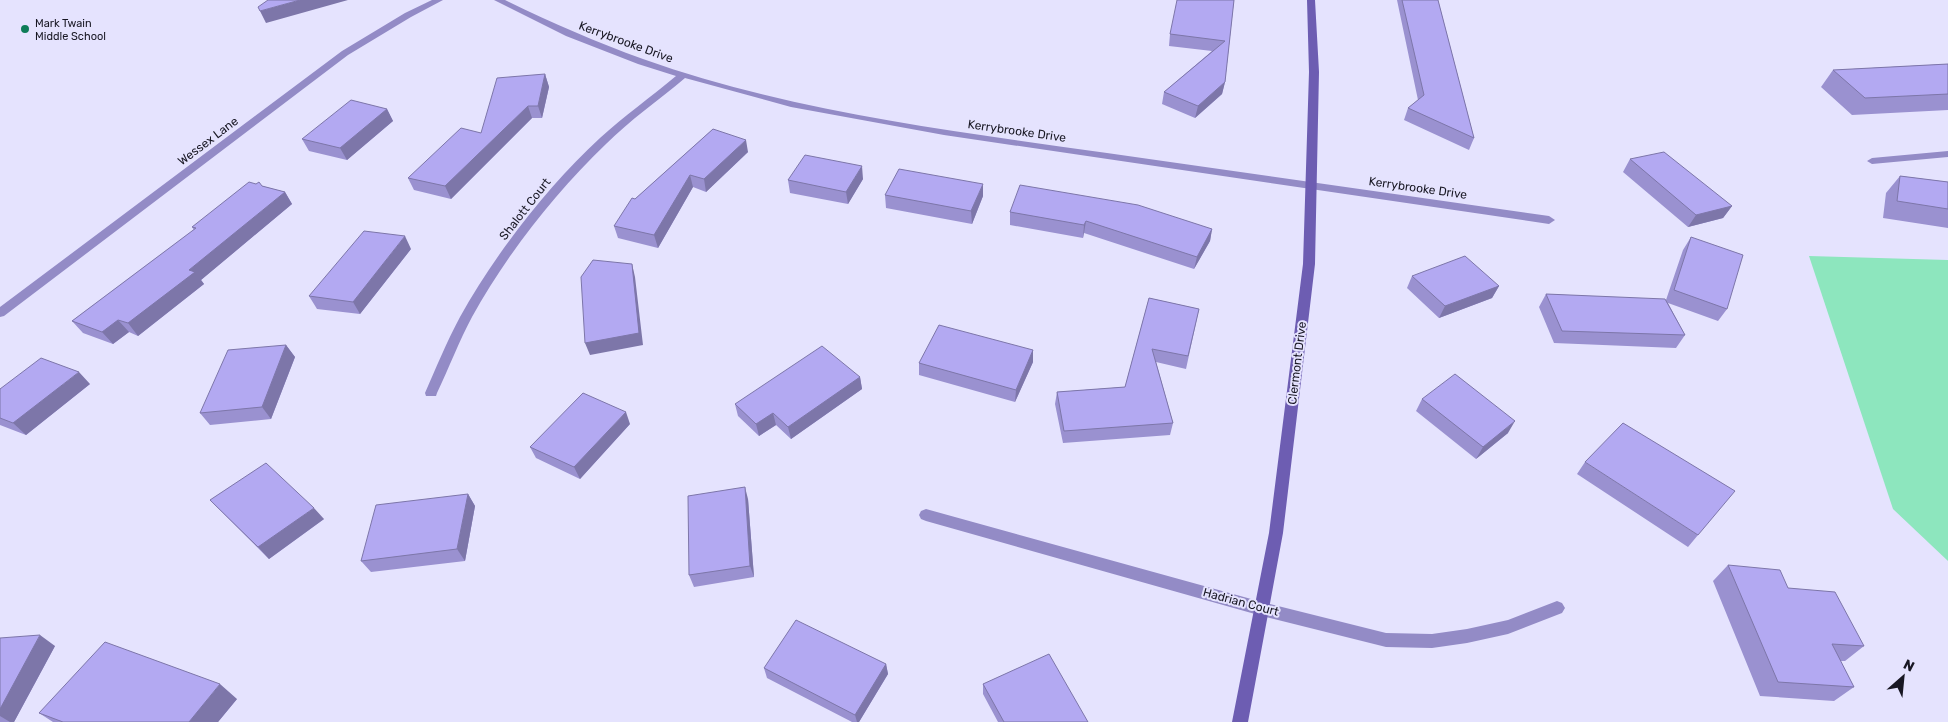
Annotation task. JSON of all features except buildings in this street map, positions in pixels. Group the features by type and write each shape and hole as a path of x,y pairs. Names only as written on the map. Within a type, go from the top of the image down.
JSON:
{"street":[{"name":"Wessex Lane","path":"0,313 345,53 408,15 439,0"},
{"name":"Kerrybrooke Drive","path":"498,0 572,36 624,56 768,100 879,123 1549,220"},
{"name":"Clermont Drive","path":"1240,722 1276,533 1306,283 1312,186 1314,72 1311,0"},
{"name":"Shalott Court","path":"431,393 465,319 484,288 538,211 573,171 604,140 683,75"},
{"path":"1872,161 1948,154"},
{"name":"Hadrian Court","path":"926,515 1262,609 1386,640 1432,641 1467,636 1508,627 1557,608"}],"green space":[{"path":"1809,256 1948,260 1948,561 1893,509"}],"place":[{"name":"Mark Twain Middle School","path":"25,29"}]}
